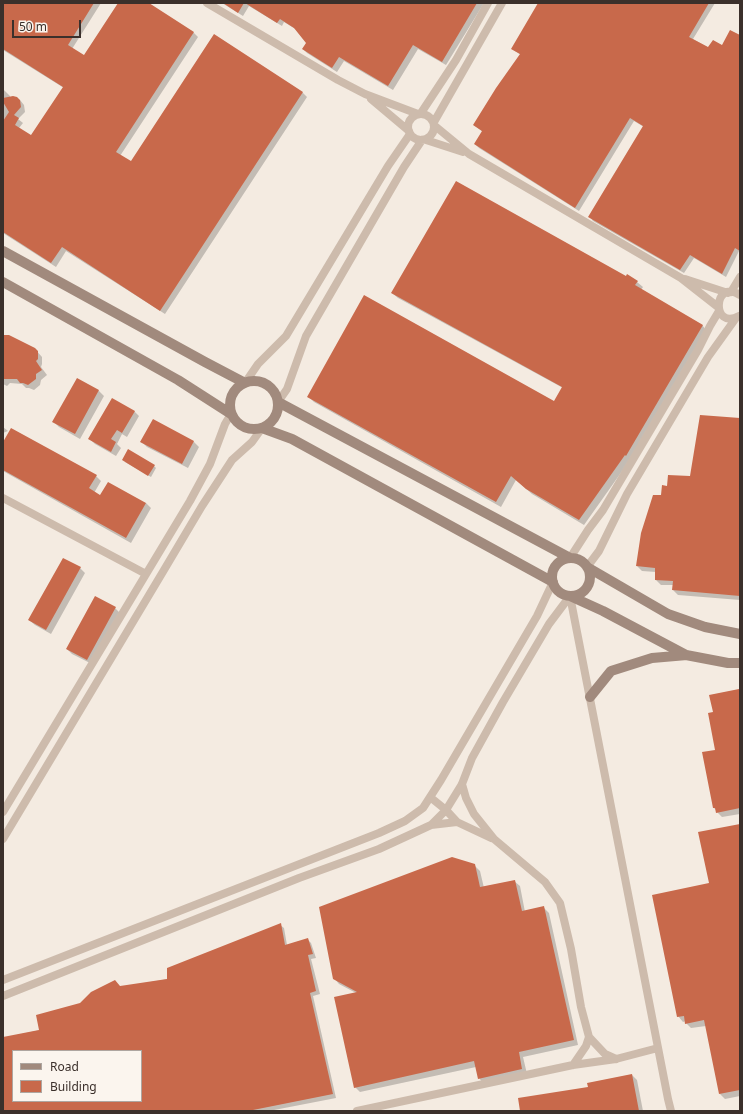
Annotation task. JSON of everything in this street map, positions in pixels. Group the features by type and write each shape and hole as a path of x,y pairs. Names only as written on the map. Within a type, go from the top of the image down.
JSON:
{"street":[{"path":"207,3 338,80 365,94 419,114 428,115 434,124 469,154 681,278 719,309 725,317 732,318 738,316"},
{"path":"245,383 258,364 286,336 409,133 408,126 411,117 419,114 456,60 488,3"},
{"path":"278,402 287,389 306,336 404,167 424,140 432,134 434,124 502,3"},
{"path":"365,94 413,138 469,154"},
{"path":"3,252 245,383"},
{"path":"740,277 729,292 722,296 719,300 719,309 698,350 604,510 588,530 570,558 556,565 552,579 554,586 564,595 570,596 603,610 686,655 728,663 740,663"},
{"path":"681,278 735,293 740,296"},
{"path":"3,282 178,380 231,414 242,426 250,429 262,428 270,424 278,411 276,395 266,384 258,381 249,381 239,387 233,394 230,405 231,414 210,464 190,501 3,812"},
{"path":"587,567 599,551 627,494 708,357 738,316"},
{"path":"278,402 570,558 579,560 587,567 668,614 705,627 740,634"},
{"path":"262,428 292,439 553,582"},
{"path":"3,839 202,506 232,460 252,442 262,428"},
{"path":"3,498 146,574"},
{"path":"431,825 446,810 462,784 472,758 502,702 548,624 570,596 577,595 587,588 590,579 587,567"},
{"path":"3,980 379,833 405,821 423,808 537,616 553,582"},
{"path":"570,596 671,1111"},
{"path":"590,697 611,671 652,658 689,655"},
{"path":"462,784 466,798 474,814 494,839 544,882 560,903 571,949 580,1007 589,1037 605,1054 616,1059"},
{"path":"430,797 446,810 457,822 494,839"},
{"path":"3,996 299,878 379,849 431,825 457,822"},
{"path":"573,1065 586,1046 589,1037"},
{"path":"357,1111 573,1065 616,1059 658,1048"}],"building":[{"path":"3,3 94,3 68,45 84,55 118,3 149,3 194,32 116,152 131,161 214,34 303,92 160,311 62,247 51,263 3,232 3,121 9,112 3,102 3,98 13,96 20,100 21,107 14,115 19,118 15,125 31,135 63,87 3,49"},
{"path":"223,3 244,3 238,13"},
{"path":"245,3 477,3 442,62 413,45 388,86 339,57 332,68 302,49 306,43 294,28 280,19 277,23"},
{"path":"538,3 709,3 689,37 708,47 713,40 722,45 730,30 740,35 740,251 735,248 722,274 690,255 680,270 588,217 643,126 630,118 575,208 474,144 482,131 473,125 496,88 520,54 511,49"},
{"path":"456,181 626,276 627,274 638,281 635,285 703,325 626,456 625,455 579,520 526,489 511,476 496,502 307,397 364,295 554,401 562,387 391,293"},
{"path":"3,335 9,335 38,351 38,359 36,361 42,370 36,374 36,379 28,385 20,383 17,379 3,379"},
{"path":"77,378 99,390 75,434 52,422"},
{"path":"112,398 135,411 122,433 117,430 111,439 116,442 111,452 88,439"},
{"path":"700,415 740,418 740,596 672,590 673,581 655,580 655,568 636,566 641,533 653,495 661,495 662,485 667,486 668,475 690,476"},
{"path":"153,419 194,441 182,464 140,442"},
{"path":"11,428 97,475 89,488 100,495 108,482 146,503 126,538 3,470 3,442"},
{"path":"128,449 155,465 148,476 122,460"},
{"path":"63,558 81,567 46,630 28,620"},
{"path":"95,596 116,607 87,660 66,649"},
{"path":"739,689 740,808 716,813 715,808 713,808 702,752 715,750 708,713 713,712 709,695"},
{"path":"740,824 740,1090 719,1094 704,1020 685,1024 684,1016 677,1017 652,895 709,883 698,832"},
{"path":"452,857 475,864 480,887 515,880 522,911 544,906 574,1040 519,1052 522,1069 478,1079 474,1061 354,1088 334,997 357,992 333,979 319,907"},
{"path":"281,923 285,945 308,938 313,954 308,955 316,991 310,993 333,1094 248,1111 3,1111 3,1037 39,1030 36,1015 80,1003 91,992 115,980 120,986 167,979 167,968"},
{"path":"632,1074 639,1111 520,1111 518,1098 588,1087 587,1083"}]}
